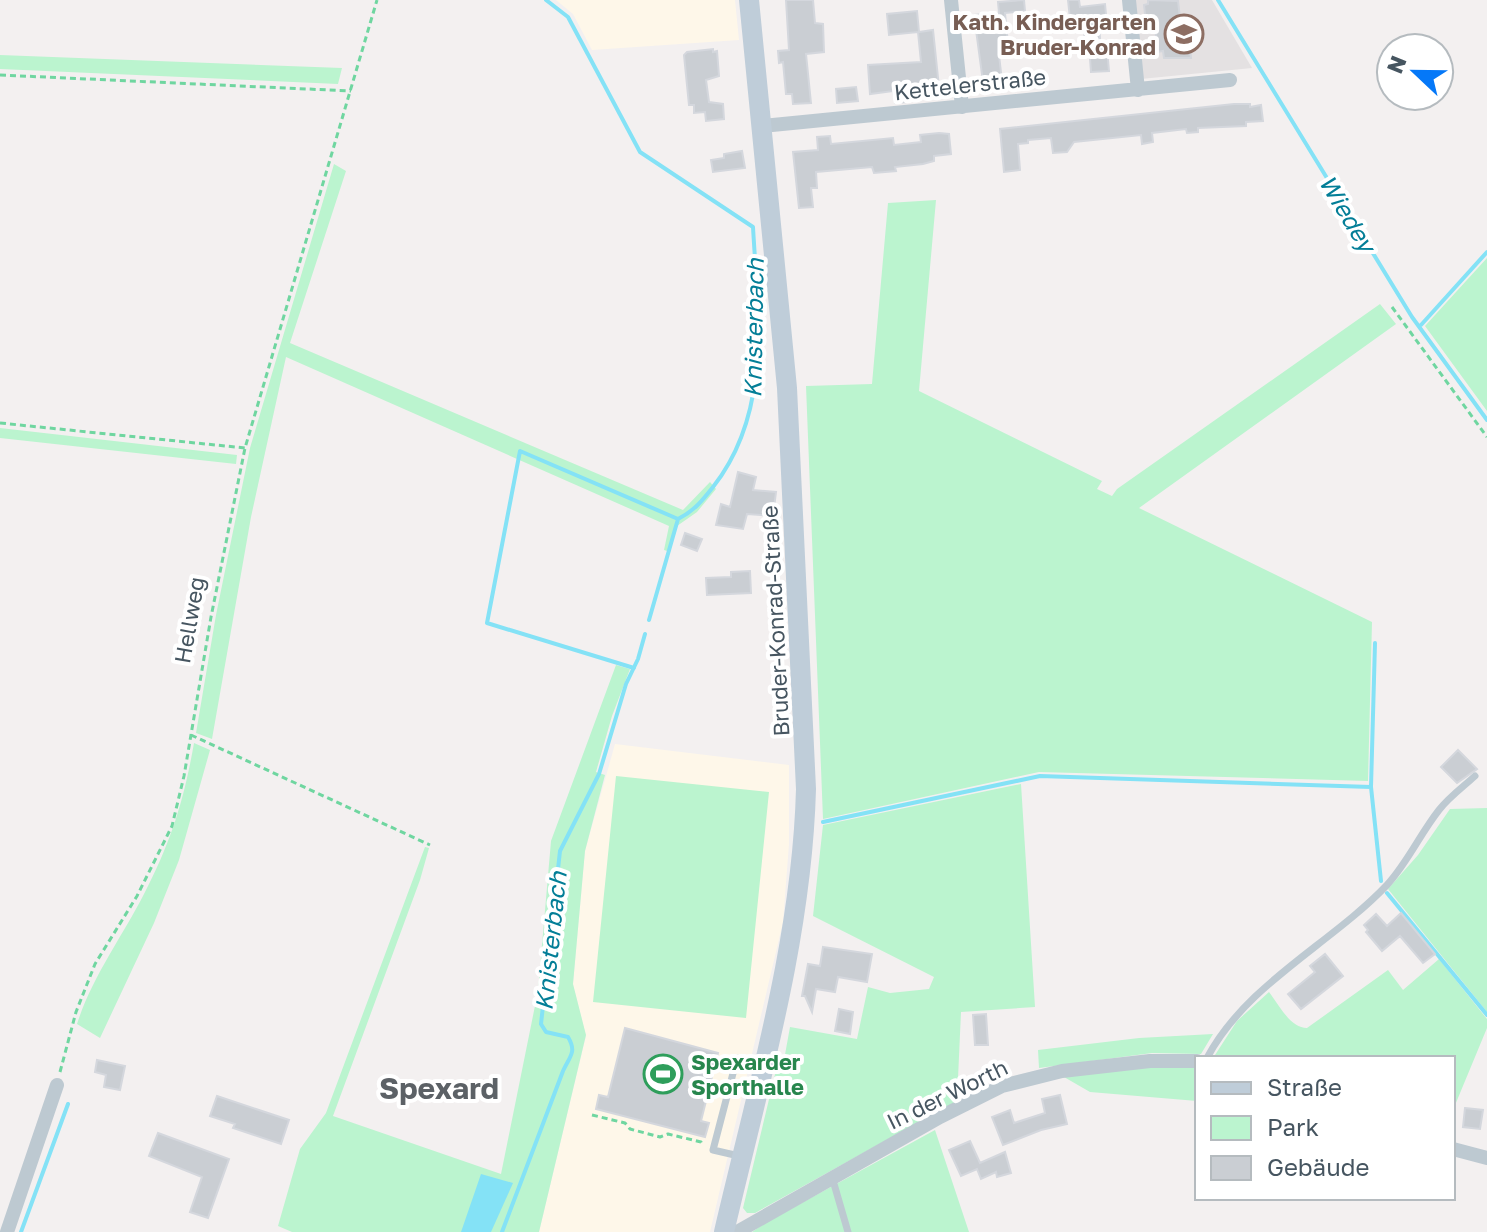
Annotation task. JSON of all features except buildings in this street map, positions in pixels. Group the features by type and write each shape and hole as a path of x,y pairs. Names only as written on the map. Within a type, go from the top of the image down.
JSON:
{"street":[{"name":"Bruder-Konrad-Straße","path":"724,1232 793,934 805,846 806,789 787,388 749,0"},
{"path":"951,0 962,107"},
{"path":"1129,0 1138,90"},
{"name":"Kettelerstraße","path":"762,126 1230,80"},
{"name":"In der Worth","path":"737,1232 940,1117 1002,1086 1062,1071 1150,1061 1195,1061"},
{"path":"7,1232 57,1085"},
{"path":"1455,1150 1487,1158"}],"lane":[{"path":"1208,1056 1214,1044 1252,1001 1385,886 1413,853 1439,810 1475,776"},
{"path":"737,1058 713,1150 741,1156"},
{"path":"832,1177 848,1232"}],"path":[{"name":"Hellweg","path":"57,1085 76,1012 95,964 137,896 172,826 245,448 377,0"},
{"path":"0,75 351,91"},
{"path":"1392,307 1487,437"},
{"path":"0,423 245,448"},
{"path":"191,735 430,845"},
{"path":"592,1115 625,1123 630,1129 660,1137 668,1134 701,1142 704,1148"}],"shaded area":[{"path":"556,0 735,0 739,40 592,50 573,14"},
{"name":"Kath. Kindergarten Bruder-Konrad","path":"1133,0 1212,0 1252,68 1141,79"},
{"path":"615,744 789,765 789,844 783,922 710,1232 539,1232 586,1036 573,984 585,851"}],"green space":[{"path":"0,55 342,68 338,84 0,69"},
{"path":"334,164 346,171 290,343 683,510 710,482 716,489 697,512 677,526 670,552 664,550 669,526 286,357 251,517 212,739 196,733 250,448"},
{"path":"936,200 919,391 1102,481 1097,489 1112,496 1117,489 1380,304 1396,324 1139,508 1372,622 1368,781 1039,772 823,819 806,386 872,384 888,203"},
{"path":"1487,258 1487,411 1425,326"},
{"path":"0,428 237,455 236,464 0,438"},
{"path":"616,665 630,669 596,772 605,775 585,851 573,984 586,1035 539,1232 292,1232 278,1226 300,1149 326,1113 425,847 429,848 420,880 333,1116 501,1174 538,991 551,841"},
{"path":"194,743 210,750 179,860 154,923 100,1038 77,1024 91,990 162,856 181,802"},
{"path":"616,776 769,792 746,1018 593,1002"},
{"path":"1021,784 1035,1007 961,1012 957,1101 755,1213 747,1213 743,1208 776,1070 782,1071 790,1027 857,1039 868,987 890,993 929,989 934,977 813,916 823,825"},
{"path":"1487,808 1487,1012 1388,889 1418,855 1450,809"},
{"path":"1439,959 1487,1019 1487,1028 1455,1105 1455,1056 1215,1055 1237,1021 1269,992 1290,1020 1307,1028 1388,970 1403,990"},
{"path":"1213,1034 1201,1054 1152,1053 1039,1068 1038,1050 1139,1038"},
{"path":"1152,1066 1195,1067 1195,1101 1090,1092 1064,1077"},
{"path":"935,1130 969,1232 752,1232 765,1223"}],"water":[{"path":"481,1174 513,1183 491,1232 461,1232"}],"waterway":[{"name":"Knisterbach","path":"546,0 568,17 640,152 753,227 757,362 745,427 732,458 713,487 689,513 678,519 649,620"},
{"name":"Wiedey","path":"1218,0 1412,317 1487,420"},
{"path":"1421,325 1487,252"},
{"path":"634,668 487,623 520,451 678,519"},
{"name":"Knisterbach","path":"502,1232 572,1050 568,1037 546,1032 541,1024 560,851 599,774 626,684 645,634"},
{"path":"1371,787 1375,643"},
{"path":"823,822 1040,776 1371,787 1381,881"},
{"path":"1387,893 1487,1015"},
{"path":"21,1232 68,1104"}],"place":[{"name":"Kath. Kindergarten Bruder-Konrad","path":"1184,34"},
{"name":"Spexarder Sporthalle","path":"663,1074"}],"district":[{"name":"Spexard","path":"439,1088"}]}
